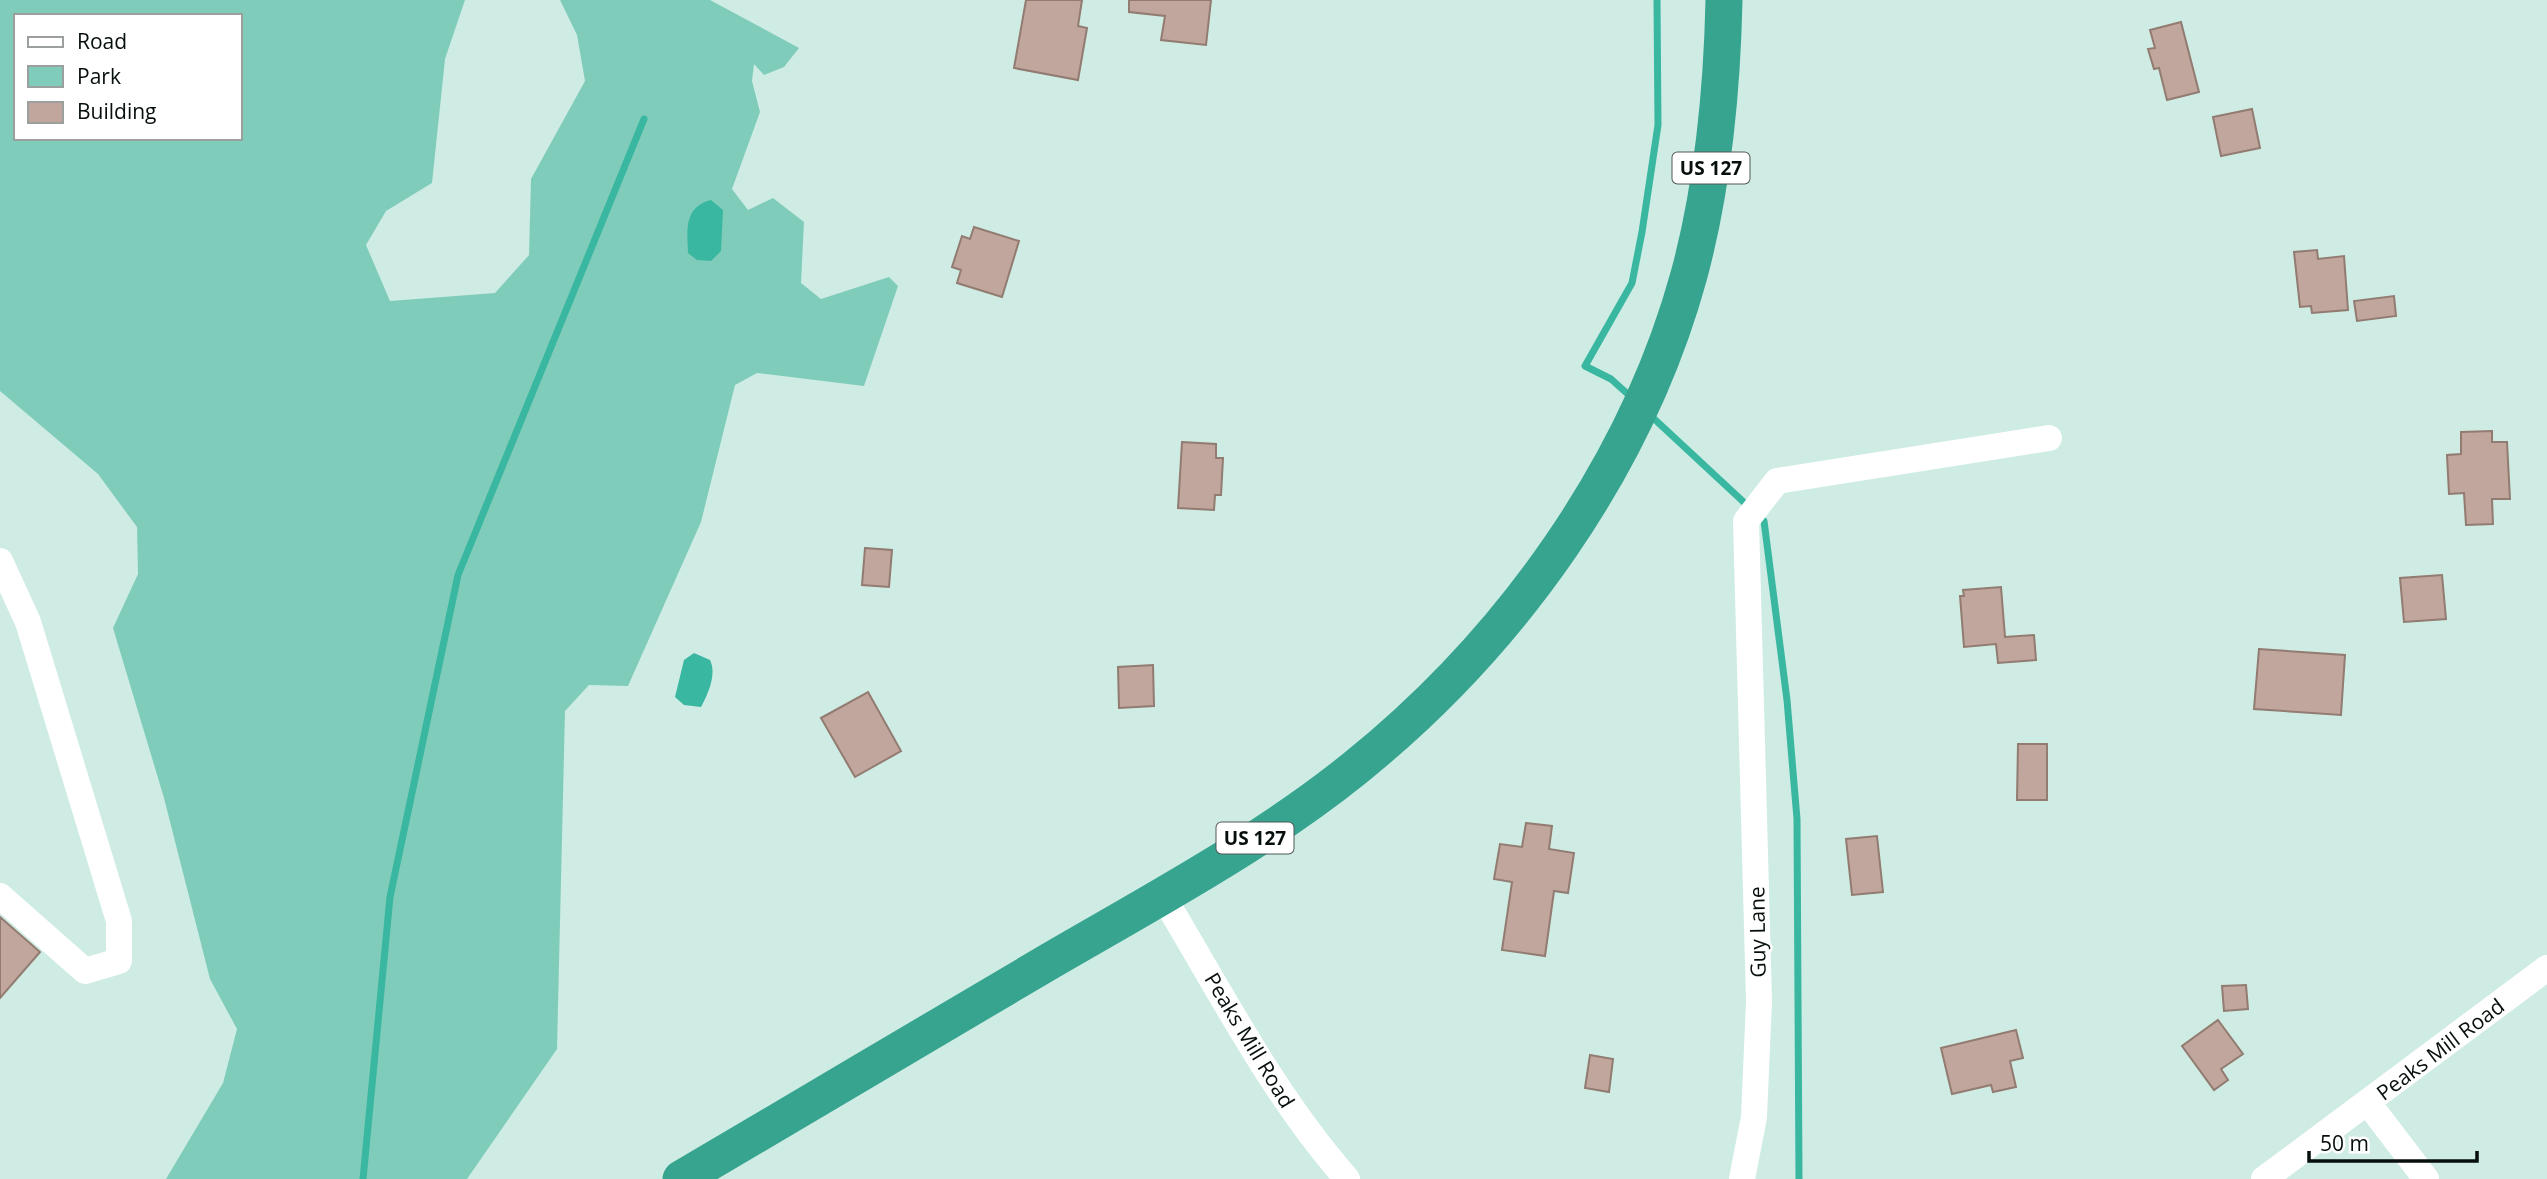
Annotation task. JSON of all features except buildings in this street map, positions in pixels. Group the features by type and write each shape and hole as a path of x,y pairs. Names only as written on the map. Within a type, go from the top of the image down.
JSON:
{"highway":[{"name":"US 127","path":"681,1179 1162,895 1316,797 1404,726 1477,654 1530,589 1574,526 1619,449 1654,375 1690,272 1712,164 1724,0"}],"street":[{"name":"Guy Lane","path":"1742,1179 1754,1117 1759,1000 1746,520 1777,481 2049,439"},
{"path":"0,561 28,622 119,921 119,961 85,971 0,896"},
{"name":"Peaks Mill Road","path":"1162,895 1269,1074 1324,1152 1347,1179"},
{"name":"Peaks Mill Road","path":"2264,1179 2547,968"},
{"path":"2368,1103 2426,1179"}],"green space":[{"path":"0,0 465,0 445,59 432,183 386,211 366,245 390,301 495,293 529,255 531,179 585,81 577,35 560,0 710,0 799,48 784,67 764,75 754,64 752,81 760,112 732,189 748,210 773,198 804,222 801,283 821,299 889,277 898,286 864,386 757,373 735,385 701,522 628,686 589,685 565,711 557,1049 467,1179 166,1179 223,1083 237,1029 210,979 164,798 113,628 138,574 137,527 98,474 0,391"}],"shaded area":[{"path":"711,200 723,210 721,251 711,261 697,260 688,253 689,220 696,208"},
{"path":"694,653 710,660 713,671 711,684 701,707 684,705 675,697 684,660"}],"waterway":[{"path":"1631,397 1611,379 1585,366 1632,283 1658,125 1657,0"},
{"path":"363,1179 390,897 458,575 644,119"},
{"path":"1650,415 1749,507"},
{"path":"1758,515 1764,521 1787,700 1797,819 1799,1179"}]}
